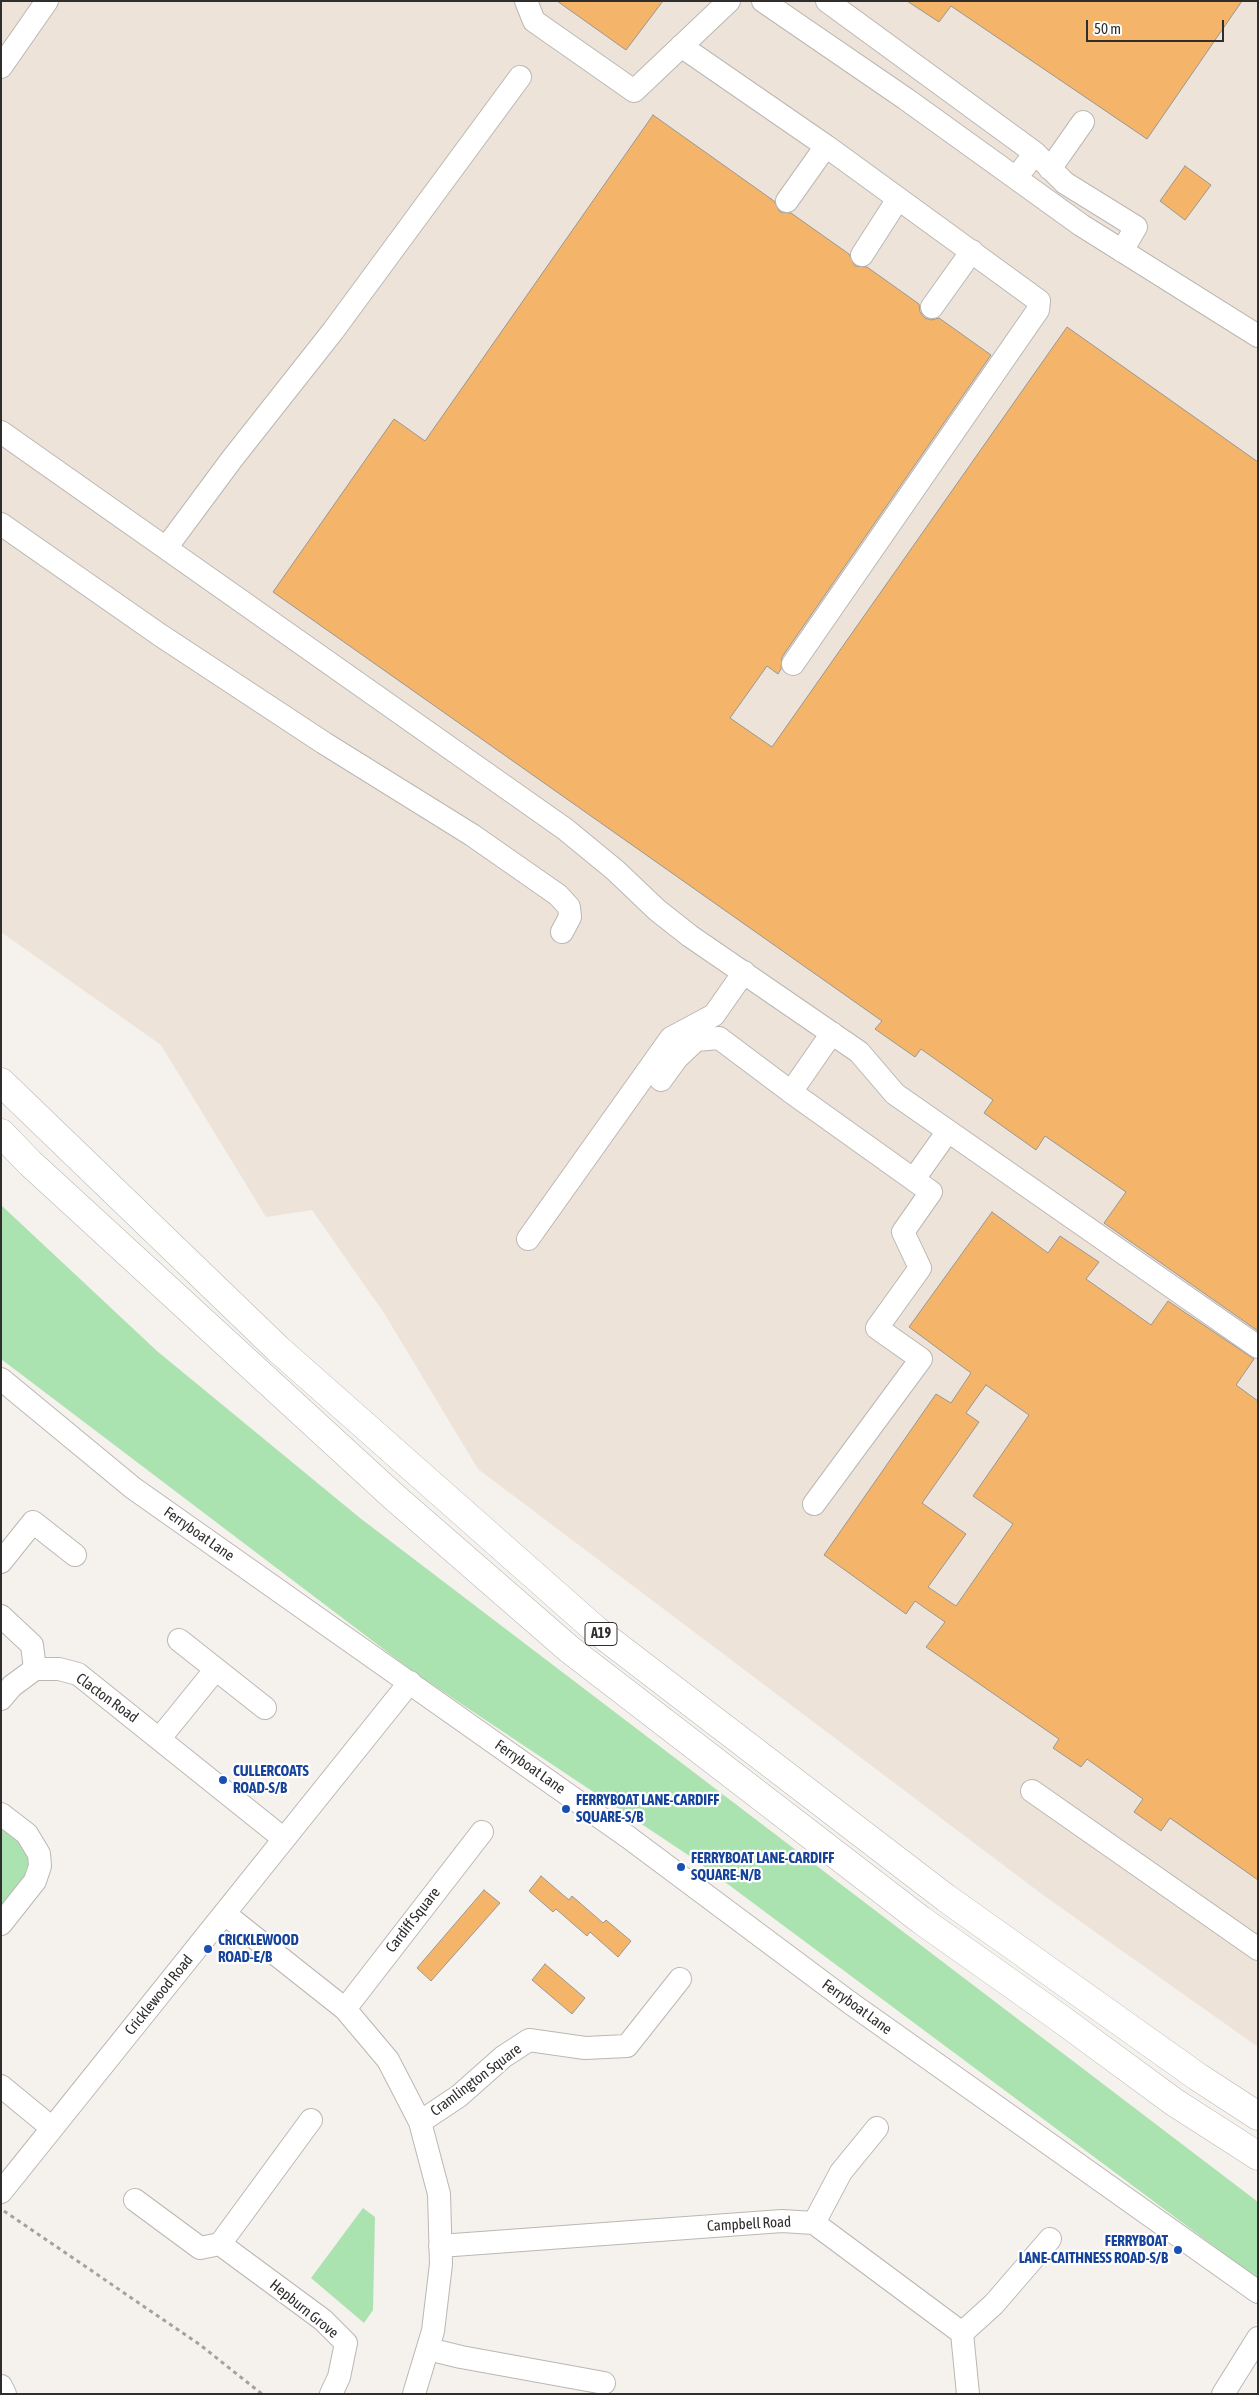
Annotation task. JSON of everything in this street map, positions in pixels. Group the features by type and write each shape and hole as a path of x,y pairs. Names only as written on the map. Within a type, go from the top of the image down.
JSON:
{"highway":[{"name":"A19","path":"1,1082 278,1349 596,1630 946,1898 1198,2077 1258,2116"},
{"name":"A19","path":"1,1133 30,1163 393,1496 569,1649 921,1920 1174,2102 1258,2156"}],"street":[{"path":"1,67 47,1"},
{"path":"526,1 534,21 634,91 729,1"},
{"path":"827,1 1035,153 1065,183 1136,227 1122,251"},
{"path":"772,5 906,98 1081,225 1258,336"},
{"path":"681,46 826,146 1034,296 1038,301 1038,310 793,664"},
{"path":"906,98 926,72"},
{"path":"166,548 222,471 333,331 520,76"},
{"path":"1050,169 1083,122"},
{"path":"787,201 826,146"},
{"path":"1016,178 1035,153"},
{"path":"862,256 898,198"},
{"path":"932,307 972,251"},
{"path":"1,432 565,829 615,870 657,910 859,1052 895,1094 1258,1347"},
{"path":"1,524 160,635 324,743 472,835 558,895 569,907 570,917 562,932"},
{"path":"528,1239 671,1038 714,1015 744,972"},
{"path":"791,1092 832,1033"},
{"path":"565,1213 676,1058 696,1040 719,1038 931,1192 903,1232 920,1268 877,1328 920,1359 814,1504"},
{"path":"914,1179 948,1132"},
{"name":"Ferryboat Lane","path":"1,1379 133,1488 628,1837 849,2002 1258,2292"},
{"path":"1,1562 33,1522 75,1555"},
{"path":"1,1616 32,1645 35,1669 12,1686 1,1699"},
{"path":"179,1640 265,1708"},
{"name":"Clacton Road","path":"35,1669 59,1668 78,1674 284,1839"},
{"path":"160,1738 216,1670"},
{"name":"Cricklewood Road","path":"1,2192 410,1682"},
{"path":"1032,1791 1258,1949"},
{"path":"1,1814 27,1834 40,1854 40,1866 35,1881 1,1924"},
{"name":"Cardiff Square","path":"345,2008 482,1832"},
{"path":"225,1914 345,2008 388,2060 420,2122 439,2194 441,2264 433,2331 414,2394"},
{"name":"Cramlington Square","path":"420,2122 459,2096 503,2057 529,2040 585,2048 626,2046 680,1979"},
{"path":"1,2086 52,2128"},
{"path":"135,2200 200,2248 220,2244 311,2120"},
{"path":"877,2128 841,2172 814,2223 962,2333 968,2394"},
{"name":"Campbell Road","path":"440,2246 782,2221 814,2223"},
{"path":"962,2333 994,2304 1050,2239"},
{"name":"Hepburn Grove","path":"220,2244 323,2320 346,2343 339,2377 331,2394"},
{"path":"1223,2394 1258,2338"},
{"path":"428,2349 461,2358 604,2383"},
{"path":"1,2386 5,2394"}],"path":[{"path":"1,2209 199,2344 262,2394"}],"shaded area":[{"path":"1,1 1258,1 1258,2047 1043,1895 478,1469 384,1313 312,1210 266,1217 161,1045 1,932"}],"green space":[{"path":"1,1205 157,1351 360,1518 1258,2202 1258,2279 694,1859 415,1673 1,1359"},
{"path":"1,1814 39,1854 1,1924"},
{"path":"363,2208 375,2217 373,2310 364,2323 311,2278"}],"building":[{"path":"557,1 663,1 626,50"},
{"path":"907,1 1242,1 1147,139 951,6 939,22"},
{"path":"653,115 774,201 780,212 791,213 849,254 855,266 867,267 919,304 920,312 925,318 931,320 939,318 991,355 782,657 781,669 778,674 767,666 730,718 772,747 1067,327 1258,462 1258,1331 1104,1223 1126,1192 1045,1136 1036,1150 984,1113 993,1100 921,1049 915,1057 875,1029 882,1021 273,592 394,419 425,441"},
{"path":"1185,166 1211,185 1185,220 1160,201"},
{"path":"992,1212 1048,1253 1060,1236 1099,1262 1086,1279 1151,1325 1168,1301 1254,1359 1236,1385 1258,1401 1258,1880 1170,1818 1161,1831 1134,1812 1143,1799 1087,1759 1081,1767 1053,1748 1059,1739 926,1647 945,1622 915,1601 906,1614 824,1555 936,1394 951,1403 971,1373 909,1327","holes":["986,1385 1029,1415 973,1496 1013,1524 956,1606 928,1587 966,1534 922,1503 979,1422 966,1413"]},
{"path":"541,1876 569,1900 572,1896 603,1923 606,1920 631,1941 618,1957 590,1932 587,1936 556,1909 553,1912 529,1891"},
{"path":"484,1890 500,1903 431,1981 417,1968"},
{"path":"545,1964 585,1998 572,2014 532,1980"}],"place":[{"name":"CULLERCOATS ROAD-S/B","path":"223,1780"},
{"name":"FERRYBOAT LANE-CARDIFF SQUARE-S/B","path":"566,1809"},
{"name":"FERRYBOAT LANE-CARDIFF SQUARE-N/B","path":"681,1867"},
{"name":"CRICKLEWOOD ROAD-E/B","path":"208,1949"},
{"name":"FERRYBOAT LANE-CAITHNESS ROAD-S/B","path":"1178,2250"}]}
